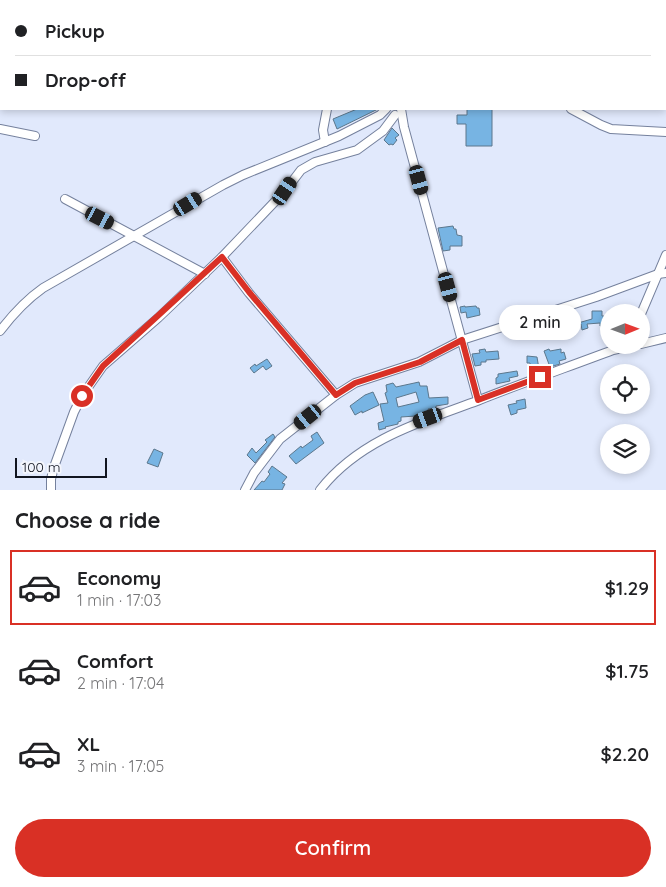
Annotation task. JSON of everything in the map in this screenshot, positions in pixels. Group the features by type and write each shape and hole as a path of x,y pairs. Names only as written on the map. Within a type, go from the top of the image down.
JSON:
{"street":[{"path":"325,142 322,130 327,110"},
{"path":"0,331 30,297 43,288 136,236 199,197 243,175 369,122 386,110"},
{"path":"573,110 611,129 666,132"},
{"path":"50,490 54,467 64,434 82,396 103,366 205,274 285,191 301,170 337,154 357,150 383,131 398,112 402,120 478,400"},
{"path":"0,129 35,136"},
{"path":"65,199 205,274"},
{"path":"646,304 662,273 666,255"},
{"path":"222,257 336,395"},
{"path":"245,490 254,473 280,440 336,395 355,383 420,362 462,340 596,297 662,273"},
{"path":"650,342 666,338"},
{"path":"320,490 336,471 365,448 411,424 602,354"}],"building":[{"path":"355,110 376,110 337,129 333,119"},
{"path":"467,110 492,110 492,146 466,146 466,124 457,124 457,115 467,115"},
{"path":"392,128 399,135 395,138 397,140 393,145 389,145 384,140"},
{"path":"453,226 456,229 457,235 462,236 462,246 450,246 450,250 443,251 438,228"},
{"path":"476,306 479,308 480,315 467,318 466,312 461,313 460,307"},
{"path":"592,311 600,311 600,323 587,324 588,328 582,330 581,324 578,325 578,323 592,319"},
{"path":"485,349 486,352 498,351 499,359 486,360 486,362 481,362 481,365 475,366 472,354 480,353 479,350"},
{"path":"549,349 550,351 561,349 561,353 564,352 566,359 559,361 560,364 550,367 544,351"},
{"path":"527,356 537,357 539,369 531,370 530,363 527,363"},
{"path":"267,359 272,366 266,370 263,366 254,373 250,368 255,364 256,366"},
{"path":"517,371 518,376 509,378 510,381 496,384 498,374"},
{"path":"419,382 420,386 427,386 429,398 448,397 448,404 428,409 429,412 416,416 401,417 401,421 398,424 379,430 378,423 384,421 380,404 388,403 385,393 387,392 386,385 393,383 396,387","holes":["416,392 419,402 398,407 396,398"]},
{"path":"373,392 379,405 355,415 350,406 365,395"},
{"path":"525,399 526,408 517,410 517,413 511,415 508,405"},
{"path":"317,432 324,443 296,464 289,456 301,446 302,448 313,440 311,436"},
{"path":"273,434 275,437 255,463 247,455 252,448 256,453 267,442 265,440"},
{"path":"154,449 163,453 158,467 147,463"},
{"path":"272,466 287,477 282,483 285,484 282,490 254,490 270,474 268,472"}],"route":[{"path":"82,396 103,366 158,318 222,257 336,395 355,383 420,362 462,340 478,400 540,377"}]}
